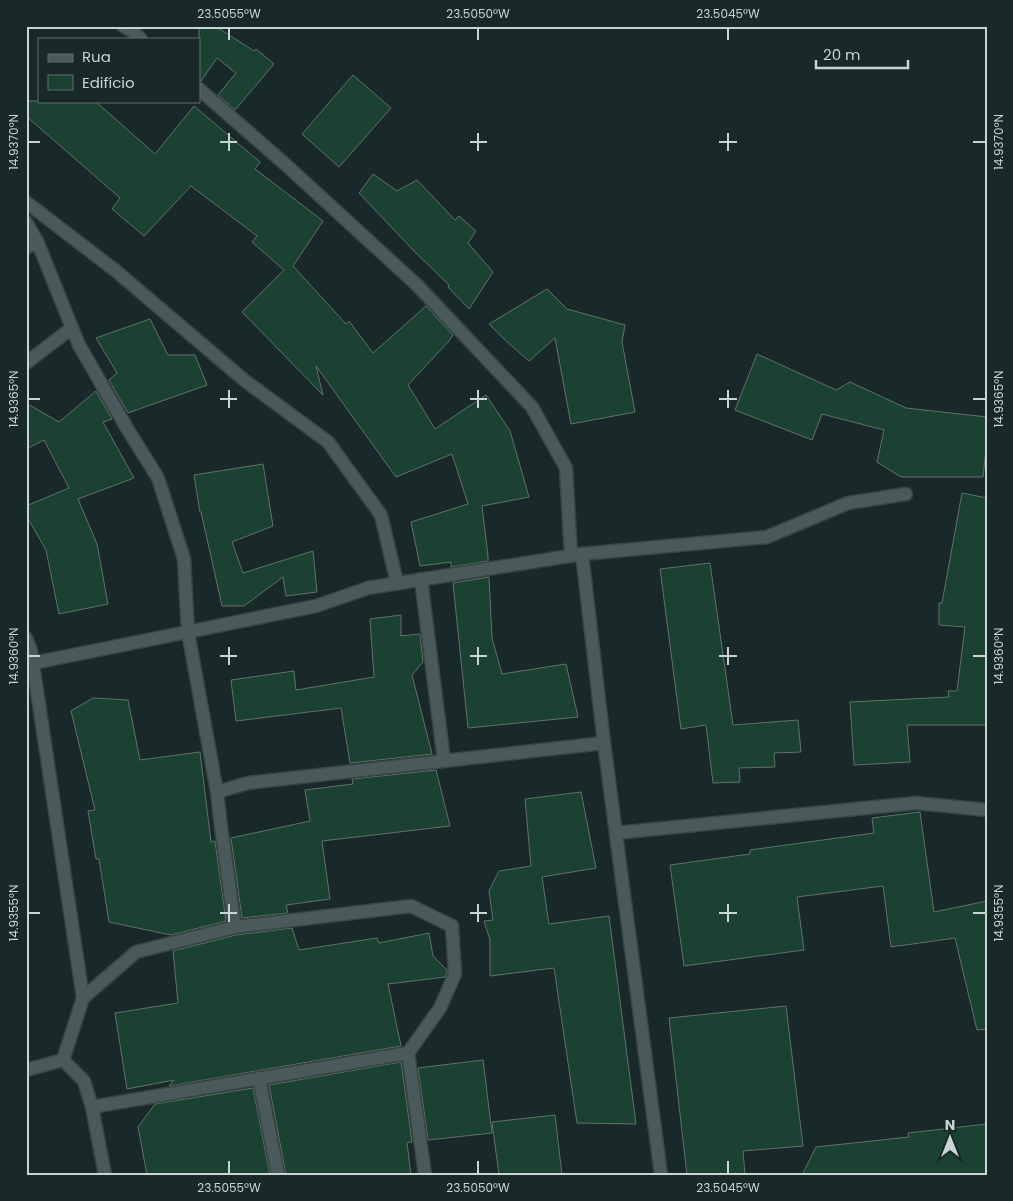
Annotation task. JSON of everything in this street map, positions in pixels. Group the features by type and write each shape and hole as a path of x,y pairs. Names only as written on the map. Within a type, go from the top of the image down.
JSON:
{"street":[{"path":"123,26 140,38"},
{"path":"200,90 417,285 532,407 566,468 661,1175"},
{"path":"26,202 116,270 244,380 328,442 382,515 397,584"},
{"path":"26,222 32,244 79,345 158,478 184,559 188,632 217,792 234,927"},
{"path":"26,363 72,328"},
{"path":"33,663 316,606 368,588 577,555 767,537 848,503 906,494"},
{"path":"421,579 444,761"},
{"path":"26,638 33,663 83,998 63,1060"},
{"path":"217,792 248,783 604,743"},
{"path":"616,833 916,803 987,810"},
{"path":"83,998 136,952 234,927 411,906 452,926 455,974 440,1008 408,1053 425,1175"},
{"path":"92,1107 408,1053"},
{"path":"26,1070 63,1060"},
{"path":"63,1060 84,1081 92,1107 105,1175"},
{"path":"259,1078 278,1175"}],"building":[{"path":"199,26 215,26 254,51 256,49 274,64 235,110 218,95 236,73 217,58 200,81"},
{"path":"353,75 391,108 339,167 302,134"},
{"path":"26,101 96,102 155,154 194,106 260,162 255,169 323,221 293,266 346,324 349,321 373,353 426,306 453,335 408,385 435,429 486,395 510,431 529,497 482,506 488,561 451,567 451,562 420,566 411,522 468,504 452,454 396,477 316,366 323,395 242,312 284,270 252,242 257,236 191,186 144,236 112,209 120,198 26,116"},
{"path":"373,174 397,191 417,180 455,220 459,216 476,231 468,243 493,272 469,309 448,287 449,285 359,193"},
{"path":"547,289 567,309 625,325 622,342 635,412 571,424 555,338 529,361 489,324"},
{"path":"150,319 168,355 195,355 207,385 128,413 109,380 117,373 96,338"},
{"path":"757,354 836,390 850,382 906,408 987,417 987,440 983,477 901,477 877,462 884,430 822,414 812,440 735,410"},
{"path":"96,391 112,419 103,422 134,478 78,499 97,544 108,604 59,614 46,550 26,515 26,506 69,488 44,440 26,449 26,403 59,422"},
{"path":"263,464 273,526 232,542 243,573 313,551 317,592 286,596 283,577 244,606 222,606 200,512 194,475"},
{"path":"962,493 987,498 987,725 907,725 910,762 854,765 850,702 949,697 948,691 957,691 965,627 939,625 939,603 942,603"},
{"path":"710,563 733,725 798,720 801,752 774,753 775,767 739,768 740,782 713,783 706,725 681,729 660,569"},
{"path":"489,577 492,638 502,674 566,664 578,717 468,728 453,583"},
{"path":"401,615 401,636 420,634 423,662 412,675 432,754 350,763 341,708 236,721 231,680 294,671 296,690 374,677 370,619"},
{"path":"93,698 128,700 140,760 200,752 211,842 215,841 226,921 171,935 109,922 99,859 96,859 88,811 95,810 71,711"},
{"path":"436,770 450,826 322,841 330,899 286,905 288,913 242,918 231,838 310,821 305,790 353,784 352,779"},
{"path":"581,792 596,868 542,877 549,924 609,916 636,1124 577,1123 554,968 490,976 490,940 484,921 493,920 489,891 499,871 531,866 525,799"},
{"path":"920,812 934,912 987,901 987,1029 977,1030 955,938 891,947 883,886 797,897 804,950 684,966 670,865 750,854 750,850 874,833 872,818"},
{"path":"292,928 299,950 377,938 379,943 429,933 433,956 447,970 447,973 445,977 388,984 401,1046 169,1086 174,1080 127,1089 115,1013 178,1003 173,951 236,935"},
{"path":"786,1006 803,1146 743,1151 745,1175 687,1175 669,1018"},
{"path":"483,1060 492,1133 428,1140 418,1068"},
{"path":"401,1062 412,1142 407,1143 411,1175 286,1175 269,1085"},
{"path":"253,1088 270,1175 147,1175 138,1127 155,1104"},
{"path":"555,1115 562,1175 499,1175 492,1122"},
{"path":"987,1124 987,1175 802,1175 816,1147 909,1137 908,1133"}]}
